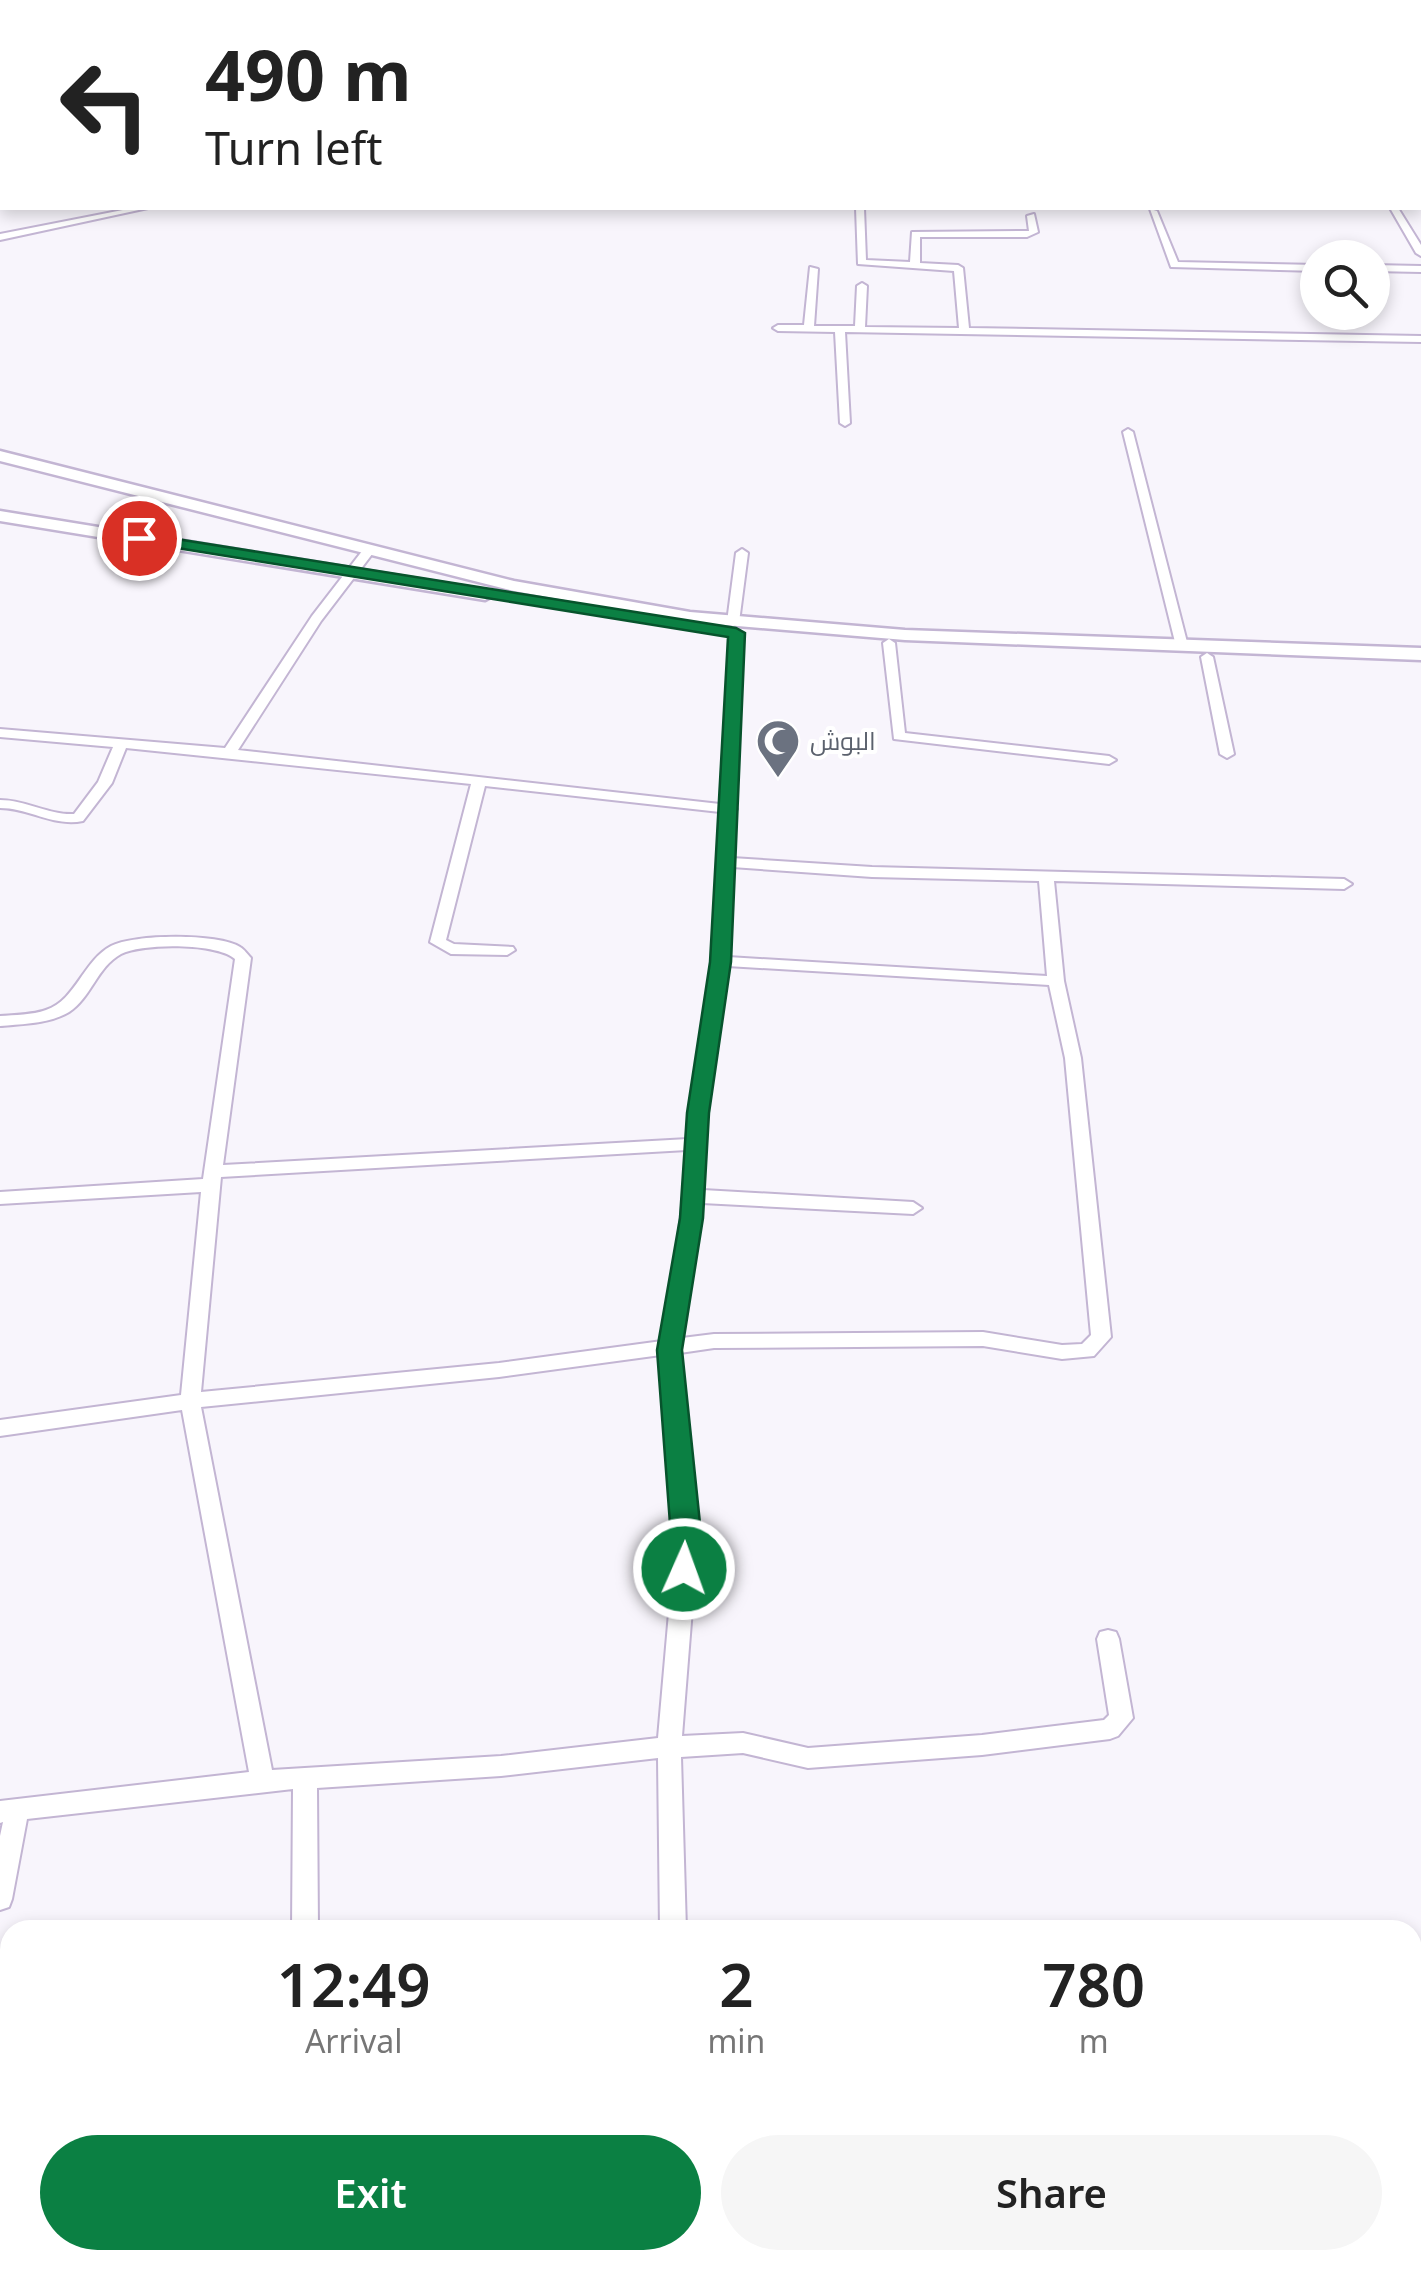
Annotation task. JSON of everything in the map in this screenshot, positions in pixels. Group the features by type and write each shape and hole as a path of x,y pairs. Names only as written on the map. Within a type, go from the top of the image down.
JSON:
{"street":[{"path":"0,237 134,210"},
{"path":"860,210 860,262 958,268 964,332"},
{"path":"1395,210 1421,252"},
{"path":"1153,211 1174,265 1300,268"},
{"path":"915,264 912,235 1027,234 1034,232 1030,216"},
{"path":"1390,268 1421,269"},
{"path":"809,329 814,269"},
{"path":"860,330 862,286"},
{"path":"778,328 1421,339"},
{"path":"840,330 845,424"},
{"path":"1128,432 1140,492 1169,578 1182,646"},
{"path":"0,456 370,549 509,592"},
{"path":"0,516 735,628 888,644 1421,666"},
{"path":"228,752 370,549"},
{"path":"673,1920 669,1747 687,1533 670,1350 720,962 742,553"},
{"path":"735,628 1421,654"},
{"path":"888,644 899,736 1109,760"},
{"path":"1207,658 1227,754"},
{"path":"0,733 228,752 730,809"},
{"path":"0,804 28,806 58,820 78,818 105,783 121,744"},
{"path":"479,780 438,942 451,950 507,950"},
{"path":"728,862 1046,878 1344,884"},
{"path":"0,1428 190,1401 743,1340 983,1339 1075,1352 1096,1346 1101,1336 1074,1058 1056,981 1046,878"},
{"path":"0,1021 54,1016 72,1004 117,948 191,942 232,946 243,958 212,1178 190,1401 262,1781"},
{"path":"720,962 1056,981"},
{"path":"0,1198 212,1178 695,1144"},
{"path":"691,1196 913,1208"},
{"path":"0,1899 9,1811 262,1781 501,1766 669,1747 743,1743 808,1758 982,1745 1110,1729 1120,1718 1108,1639"},
{"path":"304,1920 306,1779"}],"place":[{"name":"البوش","path":"778,779"}],"route":[{"path":"139,538 736,633 728,862 720,962 698,1113 692,1218 670,1350 687,1533 684,1569"}]}
